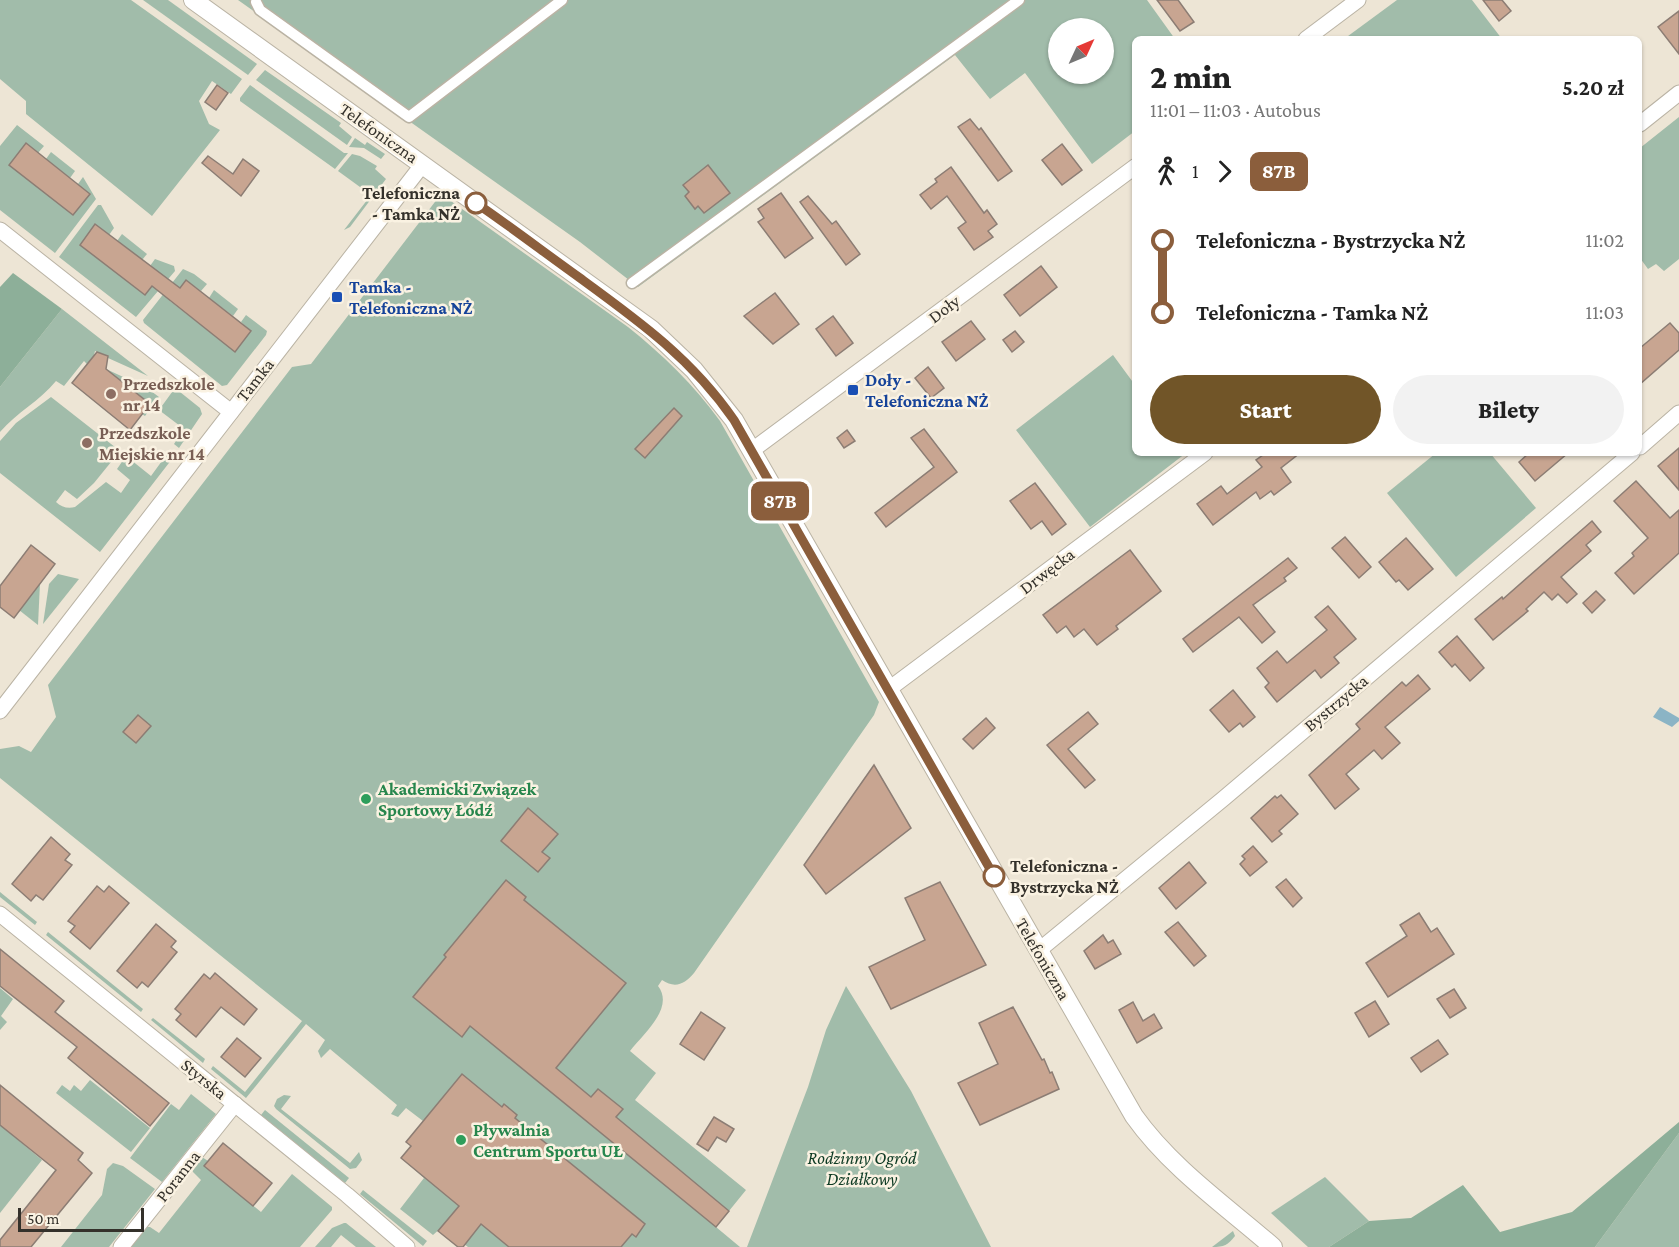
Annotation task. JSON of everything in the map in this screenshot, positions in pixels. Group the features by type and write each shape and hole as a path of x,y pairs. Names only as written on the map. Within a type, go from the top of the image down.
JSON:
{"street":[{"name":"Telefoniczna","path":"192,0 651,329 704,380 734,420 889,689 936,776 1143,1130 1171,1159 1273,1247"},
{"path":"256,2 260,10 409,117 562,0"},
{"path":"632,283 1019,0"},
{"path":"1309,36 1358,0"},
{"path":"1642,122 1679,93"},
{"name":"Tamka","path":"0,711 423,164"},
{"name":"Doły","path":"751,451 1132,169"},
{"path":"0,230 231,412"},
{"path":"1642,445 1679,413"},
{"name":"Drwęcka","path":"889,689 1201,456"},
{"name":"Bystrzycka","path":"1038,951 1223,800 1628,456"},
{"name":"Styrska","path":"0,914 338,1187 407,1247"},
{"name":"Poranna","path":"121,1247 235,1104"}],"green space":[{"path":"0,0 131,0 242,79 231,94 212,81 199,101 209,124 220,130 152,216 26,114 26,101 0,79"},
{"path":"143,0 168,0 257,64 248,75"},
{"path":"238,0 1147,0 1173,36 1132,36 1132,133 1092,164 1025,73 990,99 955,55 638,287 580,242"},
{"path":"1397,0 1472,0 1500,36 1348,36"},
{"path":"265,70 341,123 339,126 352,137 347,145 256,80"},
{"path":"250,85 344,153 348,153 335,169 240,101"},
{"path":"1679,117 1679,259 1664,271 1656,264 1648,269 1642,261 1642,146"},
{"path":"17,125 44,146 38,153 26,143 9,165 78,184 83,177 96,199 55,253 0,210 0,146"},
{"path":"355,138 365,145 367,142 385,154 381,159 364,148 349,147"},
{"path":"51,152 75,171 70,178 46,159"},
{"path":"352,154 377,166 375,169 386,179 350,227 344,230 371,195 338,171"},
{"name":"Akademicki Związek Sportowy Łódź","path":"441,194 628,327 666,360 700,395 720,421 879,702 874,715 694,973 680,984 675,985 662,980 658,986 663,1003 660,1012 630,1051 656,1073 635,1100 746,1190 716,1227 740,1247 468,1247 442,1227 433,1235 400,1209 424,1178 401,1158 411,1146 406,1142 423,1121 406,1108 398,1117 391,1114 397,1105 330,1049 321,1058 318,1051 325,1040 306,1024 246,1098 211,1069 213,1066 245,1092 302,1021 0,778 0,749 19,746 31,752 56,717 48,685 292,367 311,364"},
{"path":"98,205 101,205 114,228 109,235 95,225 80,245 145,295 150,266 155,259 174,266 175,271 136,317 59,257"},
{"path":"122,234 147,254 142,260 117,241"},
{"path":"183,269 207,284 201,291 186,280 170,301 234,351 251,331 241,322 246,315 267,331 227,385 222,386 144,323 143,320"},
{"path":"13,273 62,309 0,387 0,287"},
{"path":"214,290 238,309 233,316 209,298"},
{"path":"62,309 148,376 95,351 93,359 87,364 84,361 64,386 56,381 0,432 0,387"},
{"path":"1113,355 1132,381 1132,456 1182,456 1090,527 1016,430"},
{"path":"106,369 147,388 159,397 145,416 142,414 150,404"},
{"path":"175,388 200,408 202,414 179,448 174,444 184,429 159,410"},
{"path":"51,397 120,451 94,483 77,499 65,490 56,502 60,505 67,508 75,507 106,482 121,493 130,480 117,469 126,456 151,476 167,454 172,459 100,552 0,473 0,441 16,423"},
{"path":"1432,456 1493,456 1536,508 1456,577 1387,493"},
{"path":"58,574 79,579 43,624 49,584"},
{"path":"40,583 38,625 19,610"},
{"path":"0,892 37,922 35,925 0,897"},
{"path":"48,932 143,1009 141,1012 46,935"},
{"name":"Rodzinny Ogród Działkowy","path":"846,986 911,1091 991,1247 747,1247 808,1087 826,1030"},
{"path":"0,988 13,999 1,1016 7,1022 0,1030"},
{"path":"153,1018 205,1059 203,1063 151,1020"},
{"path":"90,1080 150,1128 131,1152 56,1093 62,1085 70,1091 74,1085 81,1091"},
{"path":"191,1094 216,1114 162,1182 130,1158 171,1104 179,1110"},
{"path":"284,1095 291,1096 281,1109 350,1163 359,1152 362,1160 356,1168 350,1169 276,1109 274,1106 277,1099"},
{"path":"265,1110 349,1178 345,1183 261,1115"},
{"path":"1679,1122 1679,1133 1595,1247 1329,1247 1369,1221 1411,1218 1463,1185 1500,1232 1572,1212"},
{"path":"0,1125 42,1160 0,1213"},
{"path":"1679,1133 1679,1247 1595,1247"},
{"path":"202,1157 208,1161 205,1166 261,1212 292,1174 332,1207 332,1210 300,1247 129,1247 146,1227 159,1233 201,1180 192,1168"},
{"path":"113,1163 123,1166 155,1189 109,1247 61,1247 102,1195 107,1169"},
{"path":"1325,1177 1369,1221 1329,1247 1308,1247 1271,1213"},
{"path":"363,1190 427,1241 423,1246 360,1194"},
{"path":"344,1223 376,1247 356,1247 341,1235 331,1247 315,1247 332,1228"},
{"path":"1233,1231 1235,1236 1228,1243 1212,1247"}],"water":[{"path":"1660,707 1679,718 1679,721 1672,727 1653,717"}],"building":[{"path":"1157,0 1178,0 1194,22 1180,31"},
{"path":"1483,0 1502,0 1511,11 1499,21"},
{"path":"1679,11 1679,54 1658,27"},
{"path":"217,85 228,93 216,110 205,102"},
{"path":"970,119 979,130 981,128 1012,171 998,181 958,127"},
{"path":"26,143 90,194 73,215 9,165"},
{"path":"1062,144 1082,170 1062,185 1042,160"},
{"path":"208,156 233,174 243,159 259,171 241,196 202,163"},
{"path":"708,165 730,193 704,213 698,206 695,209 685,196 689,192 683,185"},
{"path":"951,167 984,213 987,210 997,224 988,231 993,237 974,250 958,228 966,222 947,196 931,209 920,195 937,182 935,179"},
{"path":"781,193 813,238 785,258 758,222 764,218 758,209"},
{"path":"808,196 832,224 836,221 860,254 846,265 800,202"},
{"path":"95,224 180,288 186,280 251,331 235,352 152,286 145,295 80,245"},
{"path":"1041,266 1057,287 1020,316 1004,295"},
{"path":"775,293 799,324 773,344 744,316"},
{"path":"833,316 853,343 836,356 816,329"},
{"path":"971,321 985,339 956,361 942,342"},
{"path":"1670,323 1679,333 1679,350 1642,382 1642,346"},
{"path":"1015,331 1024,342 1012,352 1003,340"},
{"name":"Przedszkole nr 14","path":"97,352 108,356 106,369 150,404 130,430 72,383"},
{"path":"928,367 944,388 931,398 915,378"},
{"path":"674,408 682,416 645,458 635,449"},
{"path":"924,429 957,472 886,527 875,513 934,467 911,438"},
{"path":"847,430 855,441 844,448 837,438"},
{"path":"1679,448 1679,490 1658,466"},
{"path":"1262,456 1296,456 1281,468 1291,482 1274,495 1271,491 1260,499 1256,492 1213,525 1197,504 1221,486 1227,494 1262,467 1256,460"},
{"path":"1526,456 1564,456 1535,481 1519,462"},
{"path":"1636,481 1670,518 1679,510 1679,553 1634,594 1615,573 1634,556 1632,553 1648,538 1614,501"},
{"path":"1035,483 1066,524 1052,535 1042,521 1031,529 1010,501"},
{"path":"1592,521 1601,532 1586,545 1591,551 1561,577 1577,594 1567,603 1558,594 1552,600 1544,592 1526,609 1528,611 1493,640 1475,619 1502,597 1503,599"},
{"path":"1345,537 1371,567 1359,578 1332,548"},
{"path":"1406,538 1433,569 1408,590 1399,580 1396,582 1379,562"},
{"path":"31,545 55,564 14,618 0,607 0,586"},
{"path":"1130,550 1161,591 1116,626 1118,629 1097,645 1084,629 1074,637 1066,626 1057,633 1043,615"},
{"path":"1288,558 1297,568 1284,578 1286,581 1253,605 1275,632 1262,643 1239,617 1193,652 1183,639"},
{"path":"1596,591 1605,600 1592,613 1583,603"},
{"path":"1328,606 1356,639 1334,657 1339,663 1321,678 1315,670 1277,702 1265,687 1269,683 1257,668 1277,651 1287,663 1327,630 1315,617"},
{"path":"1457,636 1484,668 1470,681 1455,664 1452,667 1439,652"},
{"path":"1418,675 1430,689 1385,727 1400,743 1382,759 1374,750 1346,774 1359,789 1335,809 1309,775 1360,729 1356,724 1402,682 1406,686"},
{"path":"1233,690 1255,717 1243,727 1240,723 1229,732 1210,710"},
{"path":"1088,712 1098,724 1068,749 1095,780 1085,788 1047,745"},
{"path":"138,715 151,726 136,743 123,732"},
{"path":"986,718 995,728 973,749 963,739"},
{"path":"874,765 911,828 826,894 804,865"},
{"path":"1281,795 1298,814 1279,831 1282,834 1272,842 1251,818 1275,796 1277,798"},
{"path":"528,808 558,834 542,852 550,858 538,872 501,841"},
{"path":"51,837 70,854 65,860 72,865 43,900 36,895 31,901 12,884"},
{"path":"1253,846 1267,862 1250,876 1240,864 1245,859 1242,856"},
{"path":"1189,862 1206,883 1176,909 1159,888"},
{"path":"1286,879 1302,898 1293,907 1276,887"},
{"path":"506,880 526,897 524,900 626,983 556,1068 591,1097 598,1089 623,1109 616,1117 729,1211 716,1227 470,1026 462,1037 413,997 446,957 444,955"},
{"path":"940,882 986,965 891,1009 869,967 925,940 905,898"},
{"path":"97,886 104,892 109,886 129,903 90,949 70,932 75,926 68,921"},
{"path":"1419,913 1431,932 1437,928 1454,954 1388,997 1366,963 1407,936 1400,925"},
{"path":"1178,922 1206,956 1194,966 1165,932"},
{"path":"156,924 176,941 171,947 177,952 148,987 142,982 137,988 117,971"},
{"path":"1103,935 1108,943 1113,940 1121,954 1095,969 1084,951"},
{"path":"0,949 64,1001 55,1012 169,1103 150,1126 68,1058 77,1047 0,986"},
{"path":"215,973 257,1009 244,1025 221,1007 196,1037 176,1020 181,1014 175,1009 204,974 210,979"},
{"path":"1454,989 1466,1008 1450,1018 1437,999"},
{"path":"1375,1001 1389,1024 1369,1037 1355,1013"},
{"path":"1133,1002 1143,1021 1154,1014 1162,1028 1137,1043 1119,1010"},
{"path":"1013,1007 1042,1060 1044,1059 1050,1073 1052,1072 1059,1089 980,1125 958,1083 998,1064 979,1023"},
{"path":"701,1012 725,1028 704,1060 680,1044"},
{"path":"237,1038 261,1058 245,1077 221,1057"},
{"path":"1438,1040 1448,1054 1421,1072 1411,1058"},
{"path":"462,1074 502,1107 504,1104 517,1115 515,1118 645,1224 636,1237 632,1234 621,1247 509,1247 481,1224 463,1247 458,1247 438,1231 459,1206 401,1158 411,1146 406,1142"},
{"path":"0,1085 83,1153 78,1160 92,1173 31,1247 0,1247 0,1240 56,1170 0,1125"},
{"path":"714,1117 734,1129 726,1142 717,1137 708,1151 697,1144"},
{"path":"223,1143 272,1183 253,1206 204,1166"}],"bus line":[{"name":"87B","path":"476,203 651,329 676,351 714,392 734,420 994,876"}],"place":[{"name":"Telefoniczna - Tamka NŻ","path":"476,203"},
{"name":"Tamka - Telefoniczna NŻ","path":"337,297"},
{"name":"Doły - Telefoniczna NŻ","path":"853,390"},
{"name":"Przedszkole nr 14","path":"111,394"},
{"name":"Przedszkole Miejskie nr 14","path":"87,443"},
{"name":"Akademicki Związek Sportowy Łódź","path":"366,799"},
{"name":"Telefoniczna - Bystrzycka NŻ","path":"994,876"},
{"name":"Pływalnia Centrum Sportu UŁ","path":"461,1140"}]}
